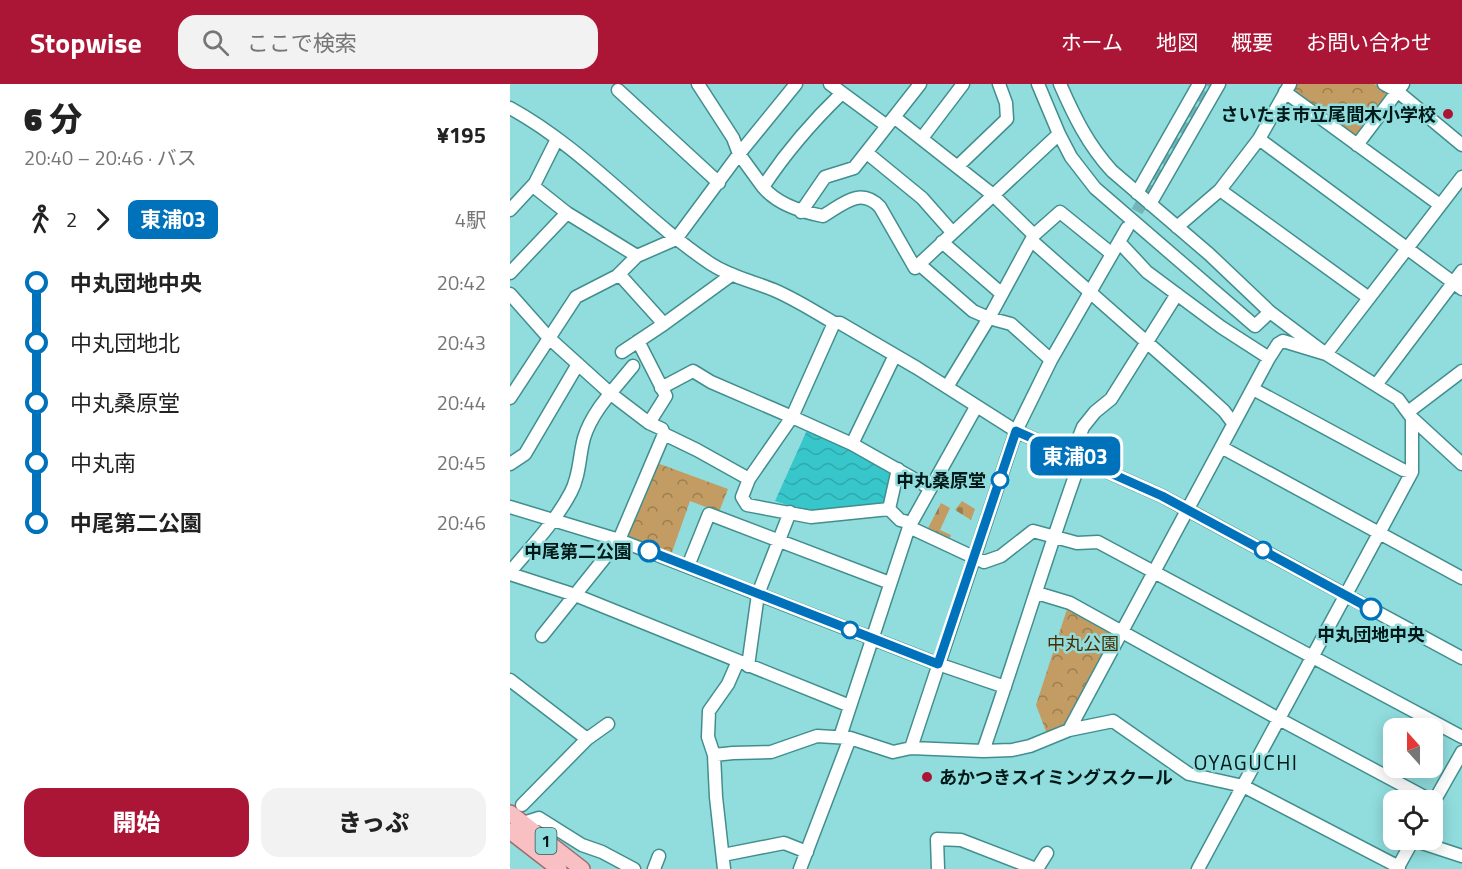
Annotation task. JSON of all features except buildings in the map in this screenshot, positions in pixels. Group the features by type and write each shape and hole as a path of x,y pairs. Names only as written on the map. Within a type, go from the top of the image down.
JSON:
{"main road":[{"name":"1","path":"514,827 516,809"},
{"name":"1","path":"514,827 559,869"},
{"name":"1","path":"514,827 582,869"}],"street":[{"path":"698,84 733,138 739,154 768,193 801,212 823,216 855,197 873,200 880,207 915,268 1059,134"},
{"path":"510,398 576,297 619,274 637,256 676,239 739,154 796,84"},
{"path":"830,84 922,138 993,195 1033,238 1090,293 1201,390 1233,423"},
{"path":"801,212 825,177 854,168 920,84"},
{"path":"922,138 963,84"},
{"path":"958,166 1007,119 1006,103 999,84"},
{"path":"1038,84 1059,134 1081,170 1107,199 1255,326 1270,312"},
{"path":"1060,84 1075,119 1090,144 1112,171 1209,254 1270,312 1326,354 1398,399 1410,415 1462,464"},
{"path":"1137,193 1200,84"},
{"path":"1150,204 1219,84"},
{"path":"1384,84 1400,88 1462,145"},
{"path":"1177,227 1220,190 1259,139 1287,88 1357,145 1440,205"},
{"path":"1357,145 1400,88"},
{"path":"618,90 719,183"},
{"path":"763,187 785,154 813,121 842,93"},
{"path":"510,108 534,121 676,239 730,276 797,300 834,323 840,323 896,355 1016,431 1188,510 1462,658"},
{"path":"510,210 533,186 557,139"},
{"path":"1259,139 1458,286"},
{"path":"867,153 922,198 952,232"},
{"path":"1326,354 1462,177"},
{"path":"533,186 567,213 637,256"},
{"path":"1220,190 1369,298"},
{"path":"510,191 521,198"},
{"path":"947,387 989,318 1033,238 1060,212 1112,254"},
{"path":"510,273 567,213"},
{"path":"911,748 1016,431 1051,360 1127,228"},
{"path":"942,242 1002,294"},
{"path":"1119,242 1147,272 1221,327 1269,357"},
{"path":"919,264 973,311 1011,324 1051,360"},
{"path":"1376,386 1458,286 1462,271"},
{"path":"619,274 664,324"},
{"path":"622,352 730,276"},
{"path":"510,294 549,338 611,394 649,423 662,429 664,434 749,479"},
{"path":"983,751 1037,593 1083,427 1095,412 1112,399 1177,294"},
{"path":"834,323 792,417 749,479 742,497 747,505 811,517 889,509"},
{"path":"638,341 666,396 649,423"},
{"path":"1070,730 1269,357 1283,341 1326,354"},
{"path":"852,444 896,355"},
{"path":"510,464 525,454 578,364"},
{"path":"633,366 598,412 585,437 573,489 553,520 510,573 575,596 850,706"},
{"path":"661,388 693,371 711,382 852,444 930,488"},
{"path":"1410,415 1462,371"},
{"path":"510,376 523,381"},
{"path":"1253,389 1403,471 1412,472"},
{"path":"800,869 845,738 850,706 910,525 976,407"},
{"path":"1198,869 1412,472 1410,415"},
{"path":"542,636 619,540 664,434"},
{"path":"1221,447 1462,578"},
{"path":"889,509 897,470"},
{"path":"510,507 619,540 938,664 1005,687"},
{"path":"889,509 900,520 984,562 1001,556 1034,531 1077,543 1098,542 1462,737"},
{"path":"724,869 714,756 708,737 709,711 743,663 758,594 790,512"},
{"path":"688,566 709,514 890,583"},
{"path":"1037,593 1070,603 1409,790"},
{"path":"510,680 587,739"},
{"path":"714,756 771,752 817,736 845,738 893,752 911,748 1012,750 1030,746 1070,730 1113,721 1189,774 1242,786 1398,868 1408,850"},
{"path":"516,809 587,739 608,724"},
{"path":"1440,790 1462,752"},
{"path":"514,827 539,818 582,845 602,852 634,869"},
{"path":"938,869 937,839 962,840 1036,869 1047,853"},
{"path":"723,855 784,843 807,852"},
{"path":"1443,850 1462,856"},
{"path":"654,869 659,856"}],"green space":[{"path":"1293,84 1374,84 1387,91 1389,95 1358,137 1354,139 1292,94"},
{"name":"中尾第二公園","path":"657,463 728,489 719,512 690,501 671,555 629,538 627,534"},
{"path":"962,501 975,509 971,520 955,510"},
{"path":"941,503 950,508 940,530 951,535 949,541 927,530"},
{"name":"中丸公園","path":"1068,606 1114,631 1115,636 1066,727 1047,734 1036,705"}],"water":[{"path":"807,430 850,449 892,473 886,506 811,513 775,501"}],"tunnel":[{"path":"1128,227 1210,84"}],"bus line":[{"name":"東浦03","path":"649,551 938,664 1016,431 1162,496 1371,609"}],"place":[{"name":"さいたま市立尾間木小学校","path":"1448,114"},
{"name":"中丸桑原堂","path":"1000,480"},
{"name":"中尾第二公園","path":"649,551"},
{"name":"中丸団地中央","path":"1371,609"},
{"name":"あかつきスイミングスクール","path":"927,777"}],"district":[{"name":"OYAGUCHI","path":"1246,762"}]}
